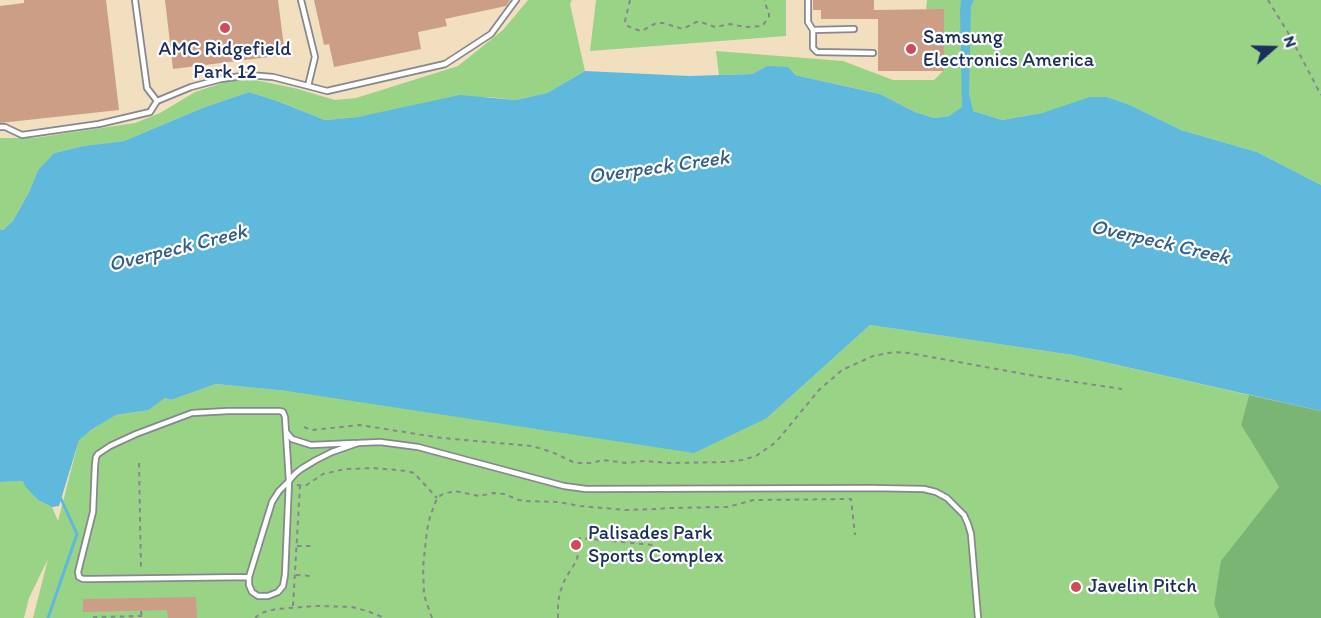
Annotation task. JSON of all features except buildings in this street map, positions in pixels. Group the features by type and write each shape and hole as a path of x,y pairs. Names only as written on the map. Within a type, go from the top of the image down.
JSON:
{"lane":[{"path":"135,0 147,88 157,101"},
{"path":"301,0 315,57 308,86"},
{"path":"0,127 22,135 99,124 150,112 157,101 191,87 220,79 249,75 273,77 327,91 445,64 491,34 516,0"},
{"path":"808,0 808,22 813,30 813,48 817,52 873,53"},
{"path":"813,30 854,29"},
{"path":"249,577 83,579 78,575 93,512 95,465 98,454 136,434 198,412 282,411 285,414 289,482 285,575 283,586 278,592 268,596 258,596 252,592 249,577 272,502 279,491 289,482 301,469 332,452 358,443"},
{"path":"286,432 292,439 311,445 380,442 418,447 564,486 586,489 911,488 936,492 957,507 968,524 971,534 978,618"}],"path":[{"path":"630,0 626,25 642,31 656,23 683,28 696,22 707,23 715,27 730,24 745,27 762,26 769,17 765,0"},
{"path":"1268,0 1321,94"},
{"path":"303,427 312,430 360,425 442,438 532,446 580,463 602,460 670,464 726,462 756,456 776,442 819,390 842,370 873,356 894,352 1122,389"},
{"path":"139,463 141,578"},
{"path":"289,482 304,486 323,474 345,470 374,468 410,471 437,498"},
{"path":"293,607 300,486"},
{"path":"432,618 424,595 423,567 427,530 437,498 455,491 479,496 504,494 526,501 558,502 626,510 728,507 754,500 851,499 855,535"},
{"path":"558,617 560,592 577,560 580,538 653,545"},
{"path":"296,546 313,546"},
{"path":"295,575 311,576"},
{"path":"255,618 267,610 316,606 352,607 385,618"},
{"path":"93,618 142,617 141,611"}],"green space":[{"path":"528,0 572,0 570,4 585,71 547,93 516,100 489,97 325,120 249,92 205,107 124,141 54,153 38,170 13,221 0,230 0,138 34,138 135,123 160,113 195,92 228,81 255,80 335,100 356,98 458,66 503,30"},
{"path":"596,0 786,0 786,36 590,51"},
{"path":"927,0 1321,0 1321,185 1257,152 1181,130 1130,105 1107,97 1002,120 963,108 949,116 934,118 915,112 880,94 795,75 767,66 752,74 719,75 716,51 843,61 893,80 934,80 944,70 944,10 926,9"},
{"path":"870,325 1073,355 1249,395 1241,425 1279,487 1222,561 1214,604 1219,618 33,618 48,559 29,598 24,618 0,618 0,482 23,481 38,500 52,507 58,521 79,439 116,415 149,410 165,398 171,400 216,384 287,391 767,418"},
{"path":"1249,395 1321,411 1321,618 1219,618 1214,604 1221,561 1279,487 1241,425"}],"water":[{"name":"Overpeck Creek","path":"961,0 974,0 971,6 969,93 973,111 1002,120 1042,113 1090,97 1107,97 1130,105 1181,130 1257,152 1321,185 1321,411 1073,355 870,325 767,418 694,453 287,391 216,384 171,400 165,398 149,410 116,415 91,430 79,440 59,506 52,507 38,500 23,481 0,482 0,230 13,221 38,170 54,153 84,146 124,141 205,107 249,92 325,120 358,117 460,95 516,100 547,93 585,71 689,76 752,74 767,66 788,67 795,75 880,94 915,112 934,118 949,116 962,107"}],"waterway":[{"path":"48,618 77,534 61,499"}],"place":[{"name":"AMC Ridgefield Park 12","path":"225,28"},
{"name":"Samsung Electronics America","path":"911,49"},
{"name":"Palisades Park Sports Complex","path":"576,545"},
{"name":"Javelin Pitch","path":"1076,587"}]}
